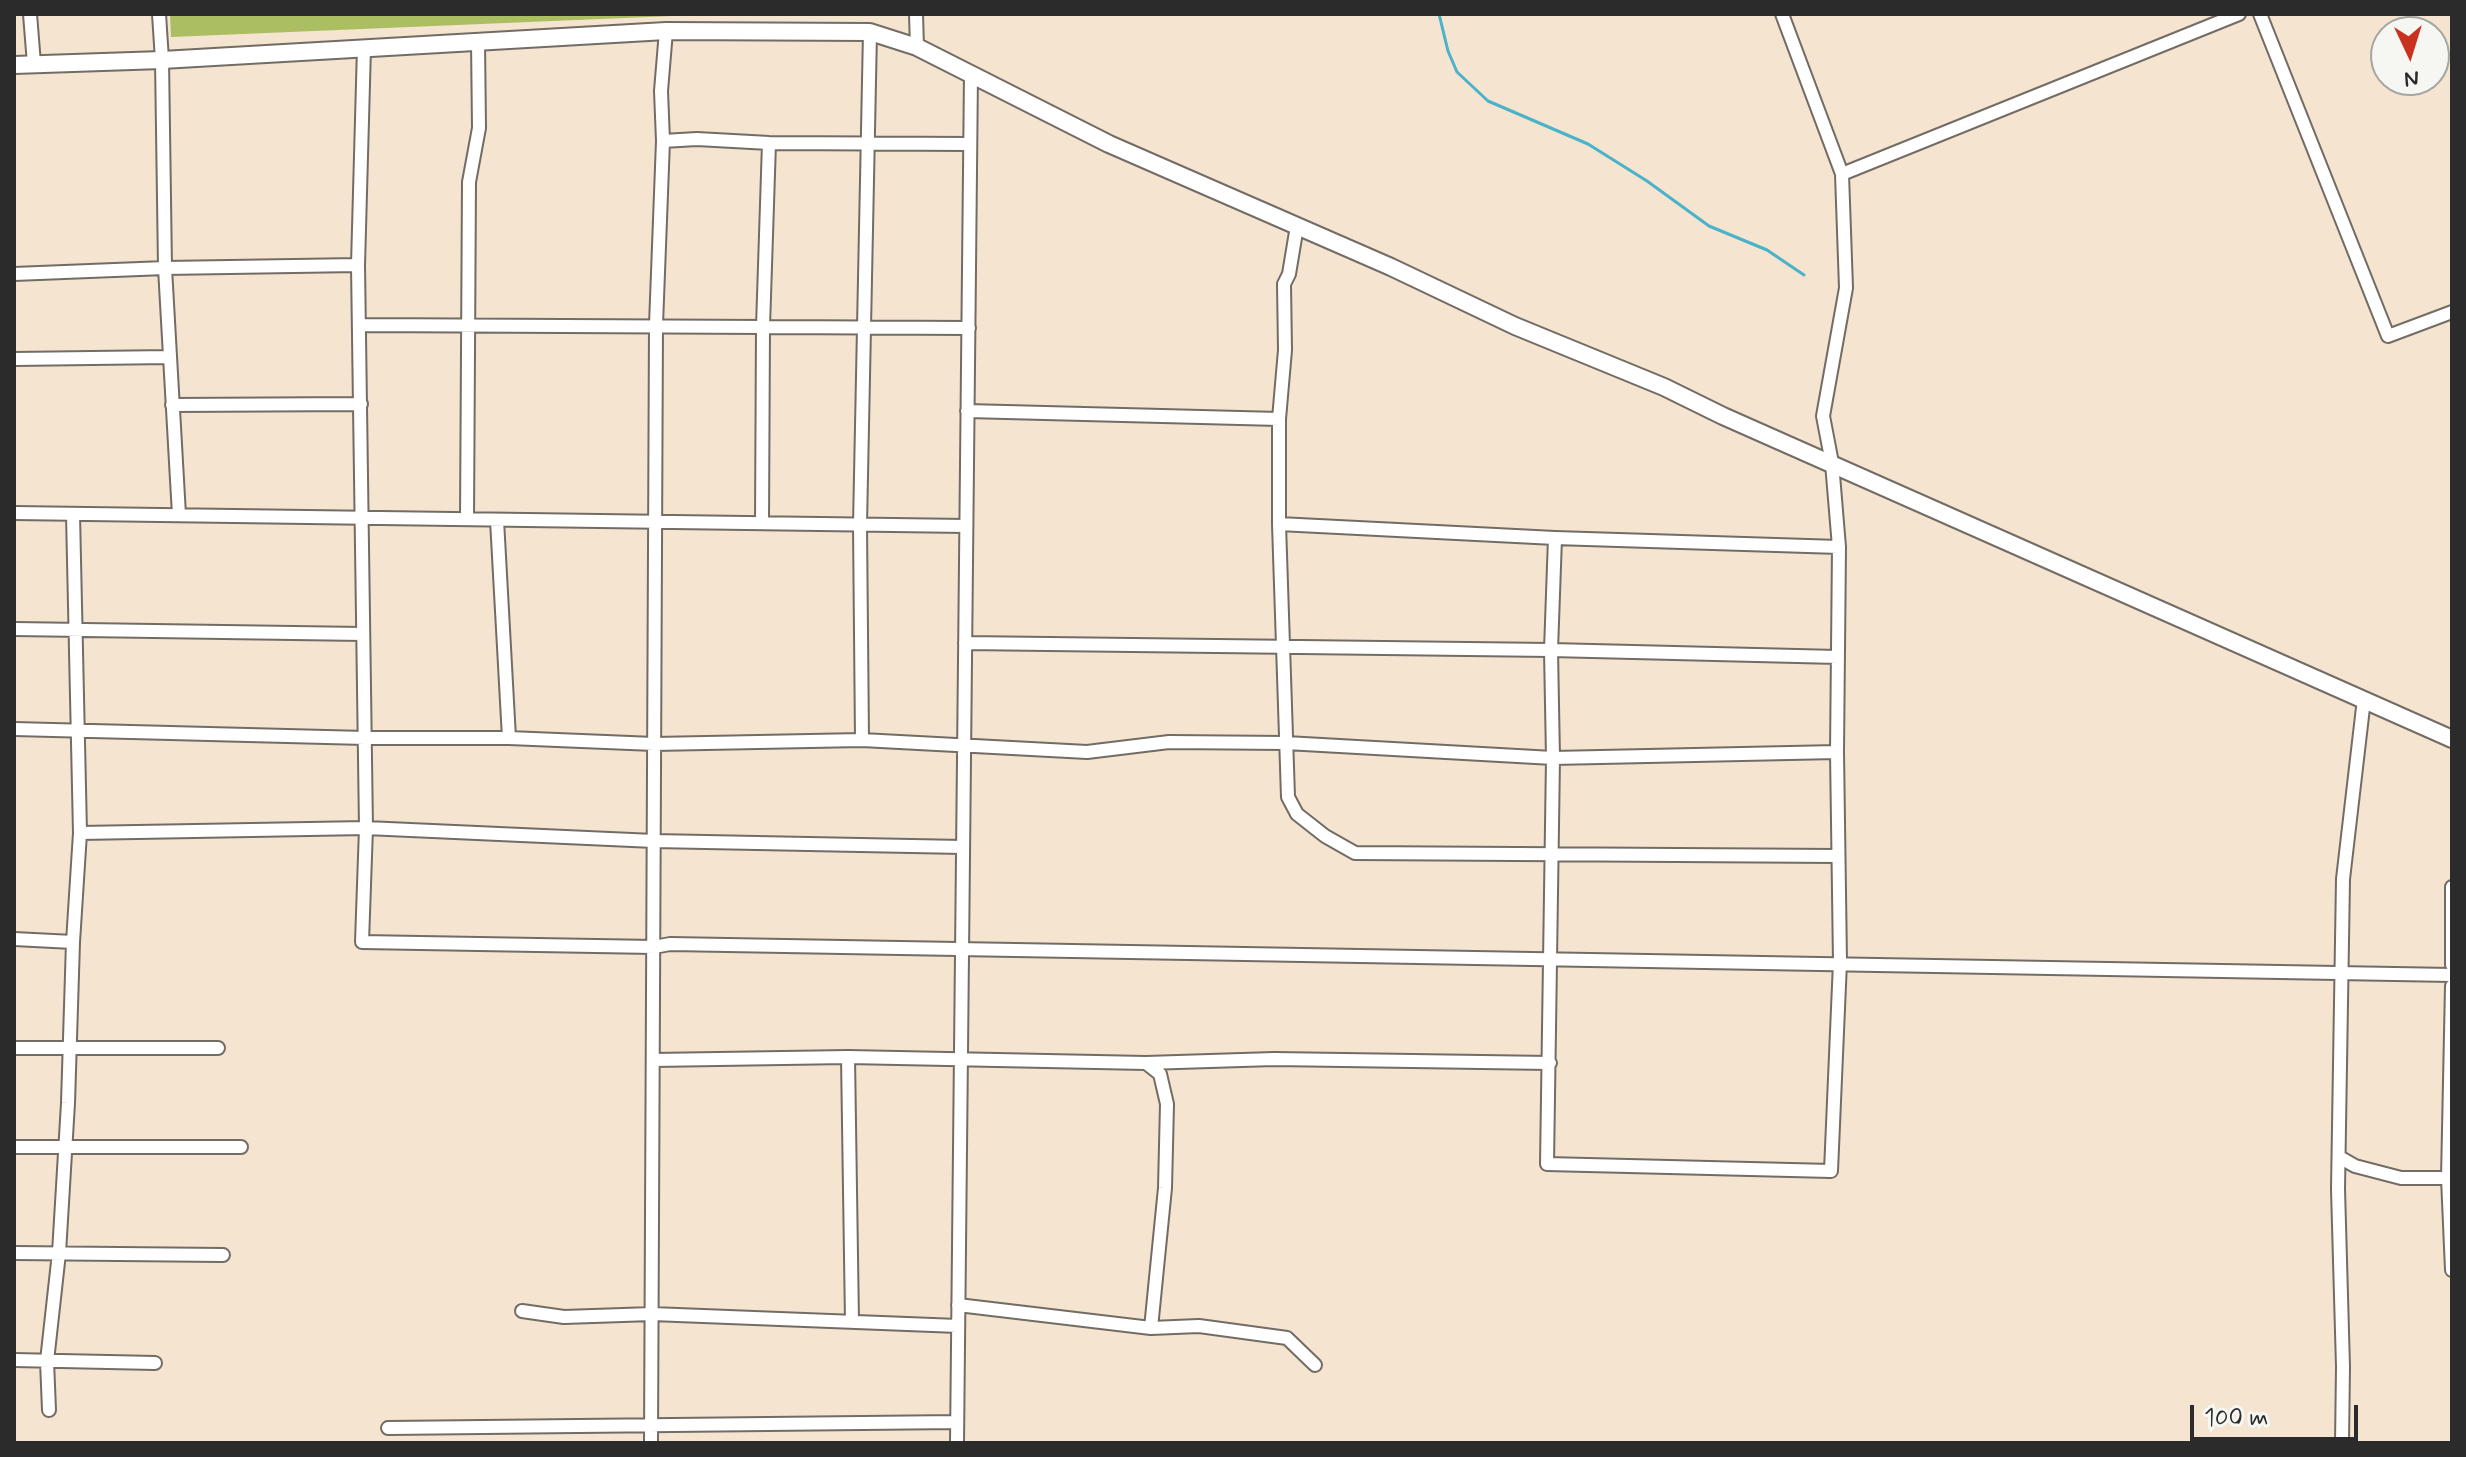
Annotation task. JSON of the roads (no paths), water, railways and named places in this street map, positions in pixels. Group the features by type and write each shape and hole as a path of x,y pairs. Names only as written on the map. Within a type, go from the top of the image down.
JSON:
{"street":[{"path":"30,14 34,64"},
{"path":"159,14 165,268 179,515"},
{"path":"916,14 917,47"},
{"path":"1555,538 1551,650 1553,758 1547,1164 1831,1171 1840,962 1837,752 1839,547 1832,463 1823,416 1846,288 1842,174 1782,14"},
{"path":"1842,174 2239,14"},
{"path":"2260,14 2388,336 2452,312"},
{"path":"14,65 162,60 666,31 870,32 917,47 1109,144 1391,267 1515,326 1664,387 1723,416 2452,739"},
{"path":"651,1443 656,325 663,141 661,91 666,31"},
{"path":"862,740 860,525 870,32"},
{"path":"467,519 469,182 479,128 478,42"},
{"path":"364,47 358,265 366,828 362,942 1840,962 2452,975"},
{"path":"957,1443 971,73"},
{"path":"663,141 970,144"},
{"path":"762,523 763,327 769,143"},
{"path":"1297,226 1289,274 1284,284 1285,350 1279,419 1281,648 1288,797 1297,814 1325,836 1355,853 1838,856"},
{"path":"14,274 358,265"},
{"path":"360,325 969,328"},
{"path":"14,359 170,357"},
{"path":"172,405 361,404"},
{"path":"967,411 1279,419"},
{"path":"14,513 966,526"},
{"path":"49,1410 47,1361 59,1253 66,1147 80,833 73,514"},
{"path":"497,520 509,738"},
{"path":"1279,524 1555,538 1839,547"},
{"path":"14,629 363,634"},
{"path":"965,643 1838,657"},
{"path":"2342,1443 2338,1189 2341,1158 2343,879 2364,699"},
{"path":"14,729 365,738 509,738 654,744 862,740 1087,752 1169,742 1286,743 1553,758 1837,752"},
{"path":"80,833 366,828 654,841 963,847"},
{"path":"2452,887 2452,965"},
{"path":"14,939 73,942"},
{"path":"2452,986 2452,1270"},
{"path":"14,1048 218,1048"},
{"path":"653,1060 848,1057 1146,1063 1274,1059 1550,1063"},
{"path":"848,1057 852,1322"},
{"path":"1146,1063 1160,1074 1167,1104 1165,1188 1151,1328"},
{"path":"14,1147 241,1147"},
{"path":"2341,1158 2355,1166 2401,1178 2450,1178"},
{"path":"14,1253 223,1255"},
{"path":"958,1305 1151,1328 1199,1326 1287,1338 1315,1365"},
{"path":"522,1311 564,1317 652,1314 958,1326"},
{"path":"14,1360 155,1363"},
{"path":"388,1428 957,1422"}],"waterway":[{"path":"1439,14 1457,72 1488,101 1588,144 1647,181 1709,226 1767,250 1804,275"}]}
